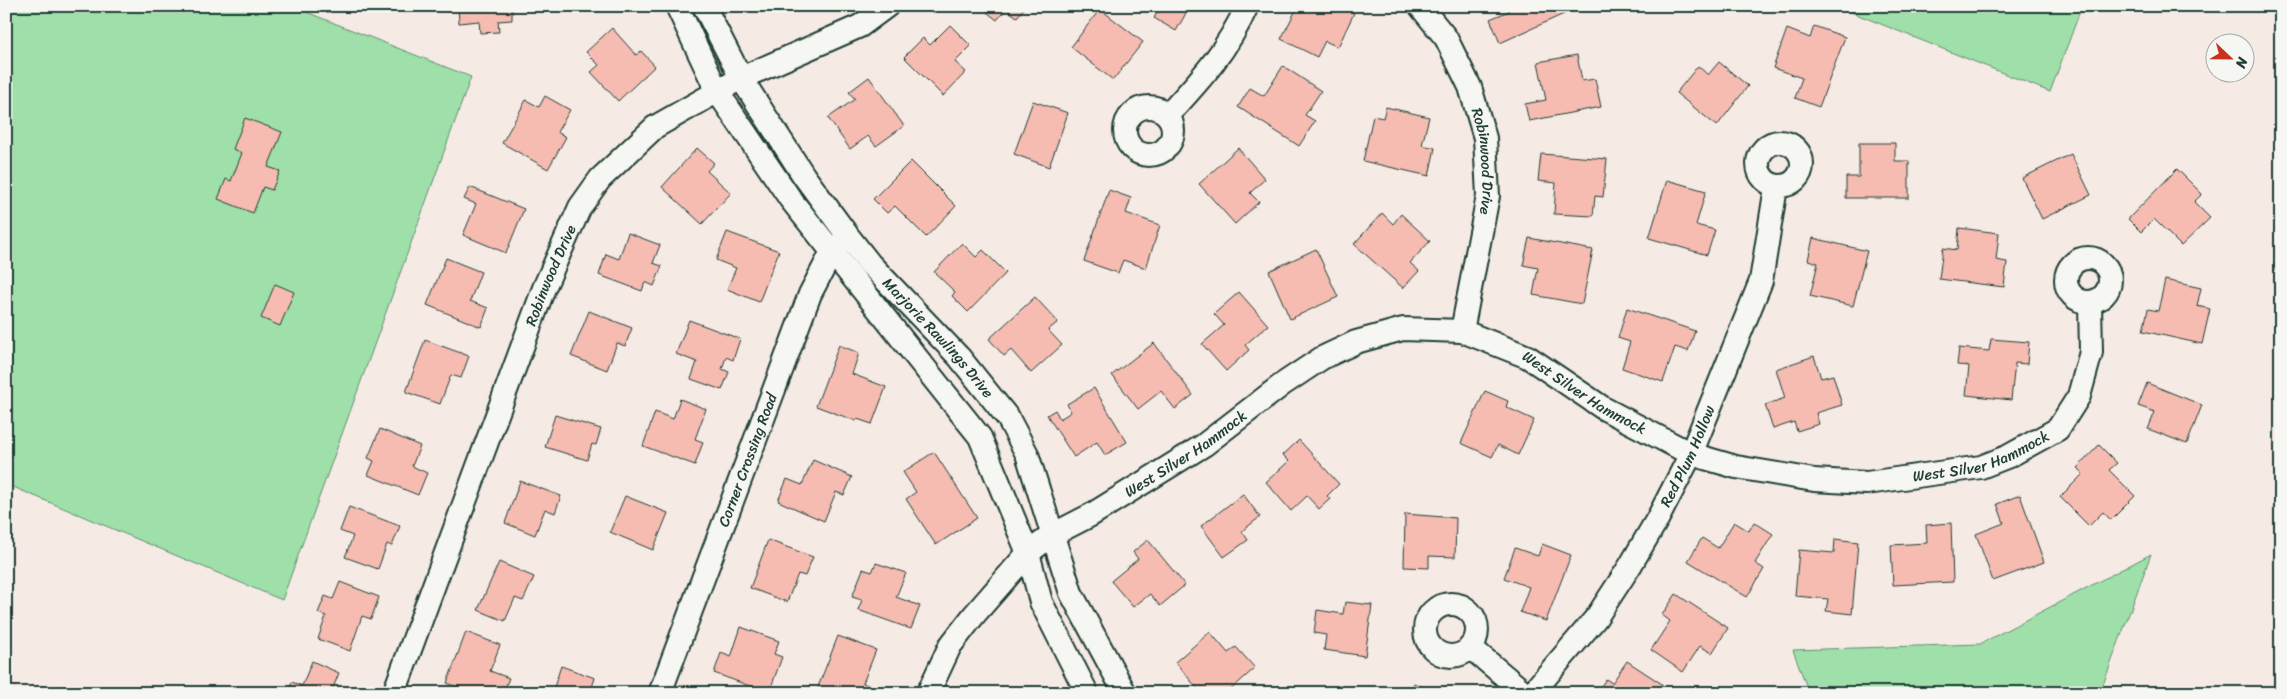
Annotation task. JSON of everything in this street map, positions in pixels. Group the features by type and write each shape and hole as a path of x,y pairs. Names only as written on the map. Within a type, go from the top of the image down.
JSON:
{"street":[{"name":"Marjorie Rawlings Drive","path":"677,6 717,91 791,200 980,437 1028,553 1041,602 1087,693"},
{"name":"Marjorie Rawlings Drive","path":"704,6 741,78 804,176 848,236 870,264 959,357 1008,418 1027,454 1071,593 1118,685 1125,693"},
{"name":"Robinwood Drive","path":"394,693 544,288 580,208 600,179 656,127 741,78 860,26 888,6"},
{"path":"1168,115 1210,69 1236,30 1247,6"},
{"name":"Robinwood Drive","path":"1420,6 1446,38 1470,87 1485,138 1488,196 1462,331"},
{"name":"Red Plum Hollow","path":"1532,693 1596,618 1606,603 1658,518 1691,454 1760,281 1776,187"},
{"name":"Corner Crossing Road","path":"660,693 810,294 832,252 848,236"},
{"name":"West Silver Hammock","path":"928,693 950,646 974,615 1028,553 1052,535 1091,515 1204,445 1283,384 1339,350 1356,342 1403,329 1462,331 1528,357 1603,408 1691,454 1736,466 1814,480 1867,484 1982,467 2009,456 2058,429 2079,396 2091,352 2090,303"},
{"path":"1470,647 1525,693"}],"green space":[{"path":"6,6 291,6 471,77 282,600 6,484"},
{"path":"1836,6 2082,6 2050,92"},
{"path":"2151,554 2100,693 1809,693 1793,650 1980,644"}],"building":[{"path":"458,6 512,6 512,20 498,21 499,32 480,33 479,21 459,23"},
{"path":"979,6 1026,6 1017,17 1006,9 997,20"},
{"path":"1150,6 1190,6 1176,31 1154,18 1158,11"},
{"path":"1298,6 1341,6 1354,13 1338,47 1325,41 1317,57 1281,39"},
{"path":"1507,6 1563,6 1566,13 1500,43 1490,19 1509,11"},
{"path":"1100,9 1143,42 1113,80 1071,47"},
{"path":"950,25 971,46 955,62 966,72 943,96 904,57 923,38 930,45"},
{"path":"1814,26 1845,37 1819,107 1795,98 1802,78 1773,68 1787,29 1810,38"},
{"path":"612,28 636,55 641,51 655,66 618,101 591,72 599,65 586,52"},
{"path":"1577,55 1582,81 1595,79 1601,107 1529,121 1525,104 1546,100 1538,62"},
{"path":"1719,62 1748,86 1717,126 1676,93 1698,66 1708,75"},
{"path":"1283,66 1321,91 1305,115 1315,121 1299,146 1238,107 1250,88 1264,96"},
{"path":"869,77 904,126 876,146 868,136 850,149 828,118 855,99 849,92"},
{"path":"545,96 570,110 557,132 566,137 548,169 502,143 526,100 539,107"},
{"path":"1033,101 1068,113 1049,167 1014,154"},
{"path":"1386,107 1429,117 1422,145 1435,148 1429,176 1363,161 1373,116 1383,118"},
{"path":"245,118 282,132 268,167 280,171 272,190 263,187 253,213 218,199 226,179 231,181 242,153 233,149"},
{"path":"1859,143 1895,143 1895,161 1909,161 1909,198 1846,198 1846,177 1859,177"},
{"path":"697,148 714,163 707,171 731,193 702,224 662,187"},
{"path":"1238,148 1265,179 1250,193 1259,202 1235,224 1199,184"},
{"path":"1541,154 1607,159 1603,197 1595,196 1593,216 1554,214 1556,183 1538,181"},
{"path":"2071,154 2091,195 2042,219 2022,178"},
{"path":"911,161 956,206 926,237 895,206 887,213 873,199"},
{"path":"2177,169 2202,194 2194,202 2210,218 2181,246 2154,219 2141,232 2128,219"},
{"path":"1667,180 1706,191 1696,225 1715,230 1707,255 1649,238"},
{"path":"470,187 524,209 506,253 463,235 476,204 464,199"},
{"path":"1109,190 1131,198 1126,213 1160,225 1146,268 1123,260 1118,273 1084,261"},
{"path":"1382,213 1393,224 1401,214 1430,241 1410,263 1419,271 1403,288 1354,244"},
{"path":"1959,228 1999,233 1996,260 2007,262 2004,287 1939,279 1943,248 1957,250"},
{"path":"727,232 779,251 759,302 727,289 736,268 716,260"},
{"path":"628,233 660,245 653,263 662,266 654,286 645,282 642,291 599,275 606,254 619,259"},
{"path":"1529,238 1593,250 1582,304 1533,295 1538,268 1523,265"},
{"path":"1813,238 1867,251 1853,306 1810,296 1818,263 1808,260"},
{"path":"962,243 976,257 983,250 1006,273 968,312 952,296 955,292 934,272"},
{"path":"1316,249 1338,297 1290,319 1269,271"},
{"path":"446,258 481,272 470,301 488,308 481,327 427,305"},
{"path":"2165,280 2201,288 2197,306 2210,309 2202,344 2143,331 2148,309 2158,311"},
{"path":"275,284 294,292 280,326 261,318"},
{"path":"1239,292 1268,325 1245,345 1249,350 1226,371 1202,344 1224,325 1214,314"},
{"path":"1035,297 1058,322 1048,330 1062,345 1031,373 1011,350 1004,356 989,339"},
{"path":"1627,308 1695,331 1688,351 1675,347 1663,382 1622,368 1630,342 1618,338"},
{"path":"589,311 632,328 625,346 617,343 607,370 571,356"},
{"path":"689,320 740,339 733,360 726,357 722,369 729,372 722,390 691,379 697,362 676,354"},
{"path":"1991,339 2029,342 2027,364 2015,363 2011,400 1966,395 1969,366 1957,365 1959,348 1989,351"},
{"path":"425,340 469,356 461,378 451,375 440,404 406,392"},
{"path":"1154,343 1193,395 1175,409 1161,391 1138,409 1112,375"},
{"path":"839,345 859,353 852,374 886,387 872,424 857,419 856,421 816,406"},
{"path":"1814,356 1821,378 1833,375 1842,405 1816,413 1819,424 1797,431 1794,422 1773,429 1765,405 1785,398 1776,369"},
{"path":"2147,383 2202,405 2187,444 2148,429 2155,412 2138,406"},
{"path":"1094,388 1127,442 1105,455 1097,442 1074,457 1047,415 1055,410 1060,419 1071,412 1067,404"},
{"path":"1485,391 1508,401 1506,407 1534,420 1518,455 1498,445 1492,457 1461,443"},
{"path":"680,399 706,409 695,439 703,442 695,465 643,446 655,412 673,419"},
{"path":"555,415 601,429 596,445 592,444 587,460 545,447"},
{"path":"380,429 420,446 412,466 427,473 418,495 368,475 374,461 368,458"},
{"path":"1299,440 1339,484 1327,496 1330,499 1319,509 1307,496 1291,511 1266,482 1289,461 1283,455"},
{"path":"2099,445 2117,463 2109,470 2135,496 2111,520 2103,512 2089,526 2060,497 2083,474 2077,468"},
{"path":"934,452 977,518 936,545 906,499 916,492 903,472"},
{"path":"813,460 852,477 844,495 836,492 824,521 778,501 787,479 802,485"},
{"path":"520,481 561,496 555,513 545,509 535,535 505,523"},
{"path":"1243,494 1260,517 1242,531 1248,540 1224,557 1201,526"},
{"path":"2020,495 2044,562 1993,581 1976,534 2004,523 1997,504"},
{"path":"625,496 668,513 653,550 610,532"},
{"path":"349,507 400,526 392,546 387,544 378,569 345,557 353,536 340,531"},
{"path":"1405,514 1456,518 1455,557 1429,556 1429,568 1404,567"},
{"path":"1734,522 1749,531 1754,522 1773,534 1755,563 1764,569 1747,597 1688,561 1702,538 1718,548"},
{"path":"1951,523 1953,582 1893,585 1891,545 1927,543 1926,525"},
{"path":"1835,539 1858,542 1852,614 1826,611 1828,599 1795,596 1799,550 1834,553"},
{"path":"768,540 813,557 805,576 798,574 787,602 750,588"},
{"path":"1148,540 1185,585 1160,606 1150,594 1133,607 1111,581 1138,559 1133,552"},
{"path":"1542,544 1571,555 1546,621 1520,612 1529,587 1504,578 1515,548 1538,556"},
{"path":"499,562 534,577 523,601 515,598 505,621 478,610"},
{"path":"876,563 906,573 896,597 920,606 911,629 858,610 862,600 852,597 863,569 872,572"},
{"path":"340,582 379,597 371,619 362,616 350,651 318,639 326,616 318,613 325,596 333,599"},
{"path":"1676,594 1728,628 1712,653 1700,646 1683,672 1651,650 1670,621 1662,615"},
{"path":"1345,602 1372,605 1365,656 1324,650 1326,635 1314,633 1317,610 1343,614"},
{"path":"741,627 779,641 774,654 782,657 769,693 714,673 721,653 731,657"},
{"path":"466,632 500,645 490,671 509,678 503,693 472,693 447,683"},
{"path":"1210,632 1228,653 1236,647 1255,668 1227,693 1192,693 1197,688 1175,662"},
{"path":"838,636 876,650 863,683 881,691 880,693 832,693 818,687"},
{"path":"312,661 339,673 331,693 288,693 292,682 302,686"},
{"path":"1627,661 1662,684 1656,693 1596,693 1606,679 1612,683"},
{"path":"561,666 595,678 590,693 552,693"},
{"path":"1414,683 1435,693 1410,693"}]}
